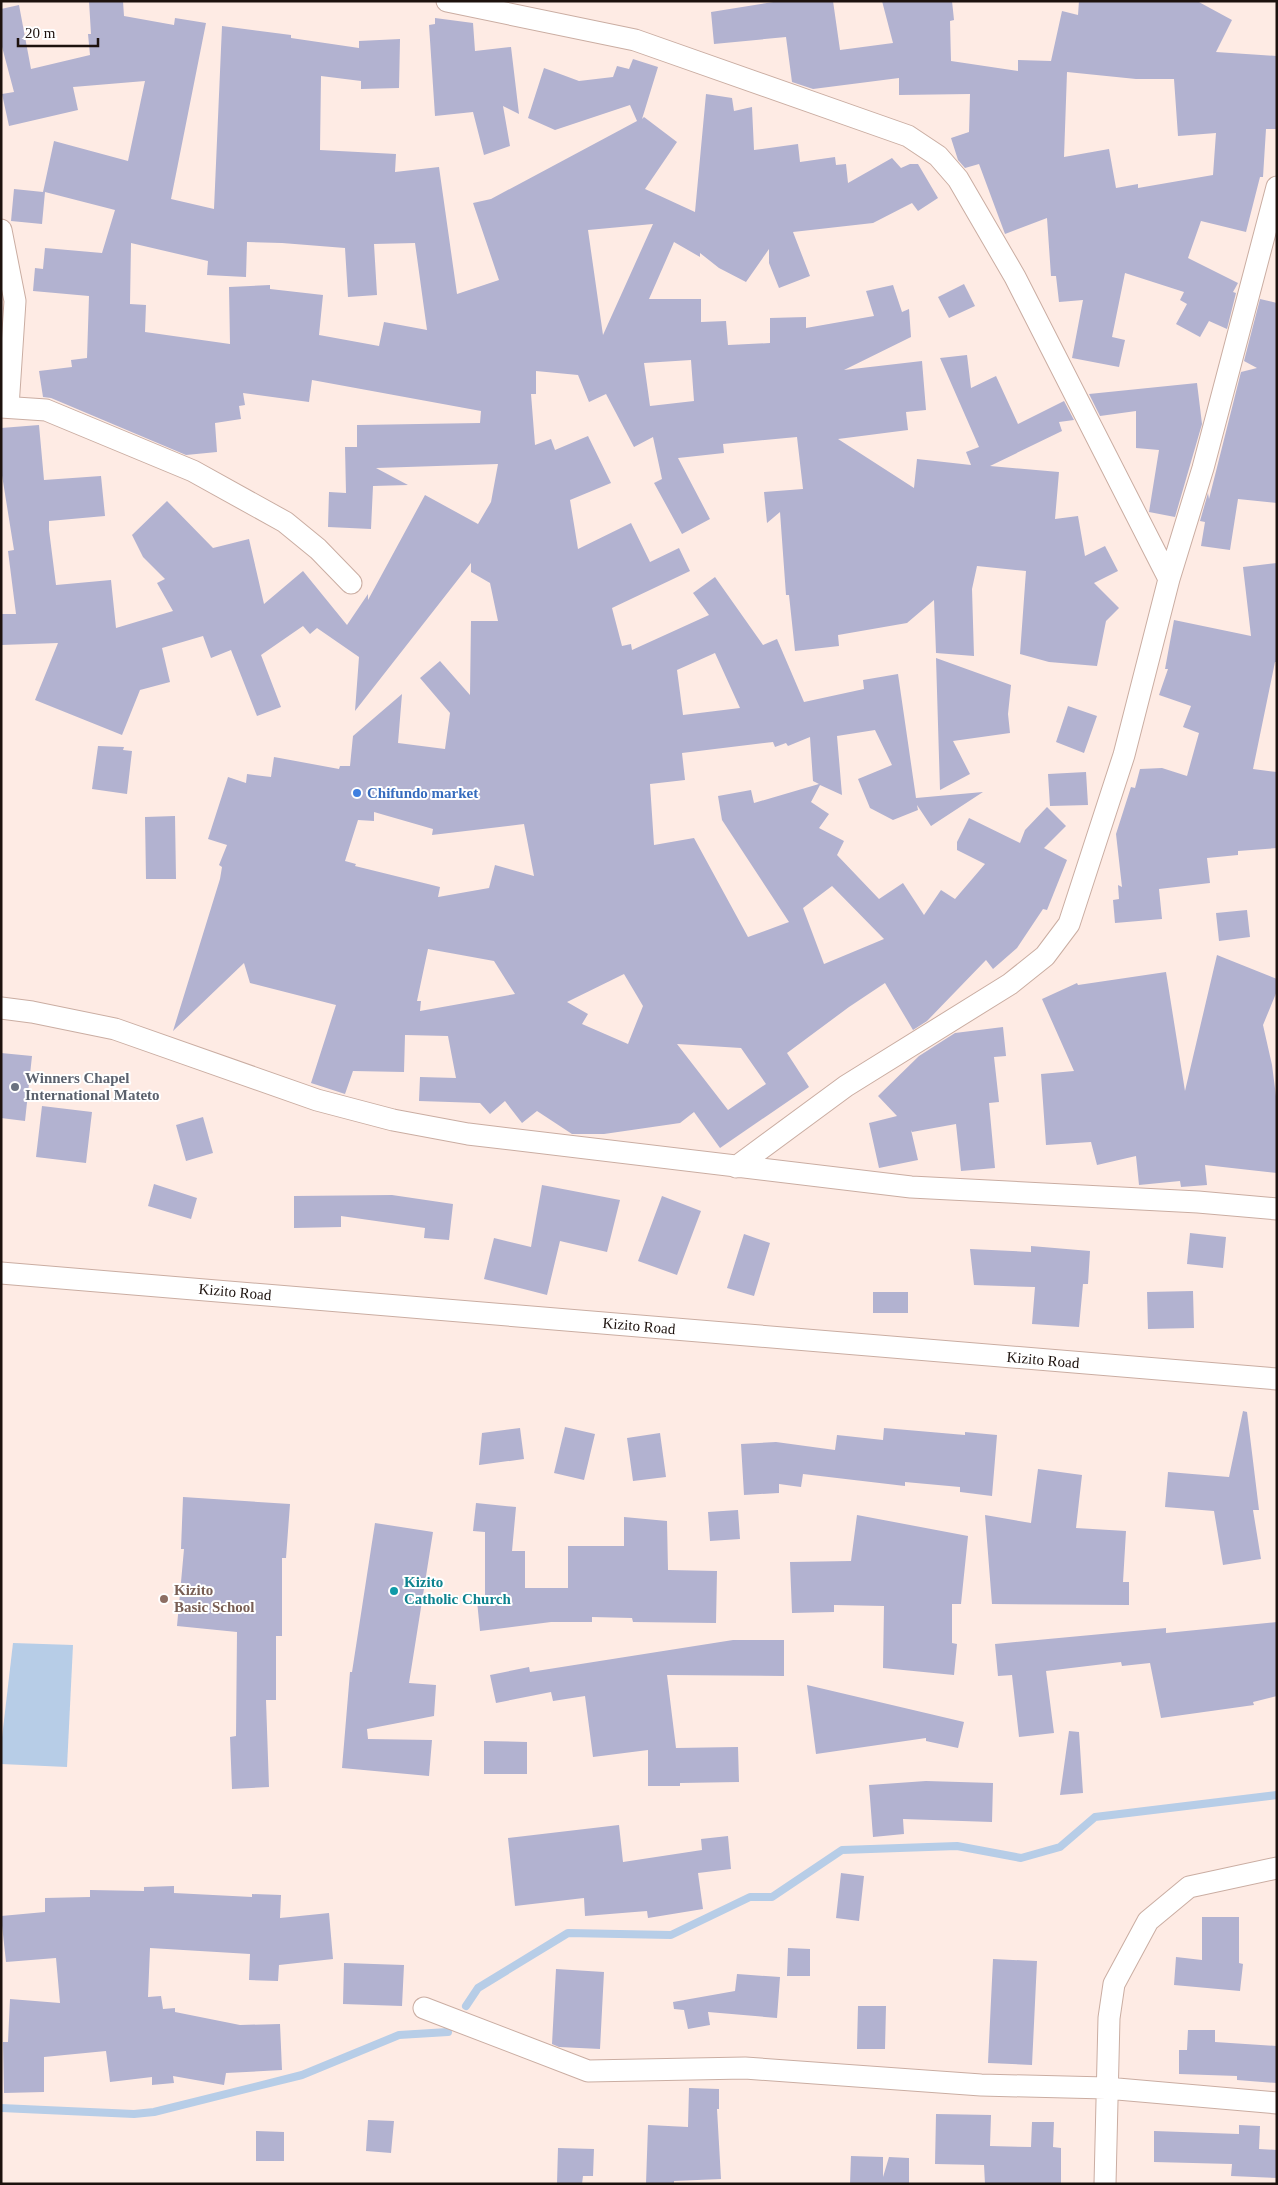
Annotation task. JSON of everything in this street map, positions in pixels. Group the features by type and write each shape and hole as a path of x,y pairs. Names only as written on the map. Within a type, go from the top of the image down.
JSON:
{"street":[{"path":"447,1 635,40 908,136 938,156 958,179 1015,277 1169,579"},
{"path":"736,1167 846,1086 1010,984 1046,956 1069,924 1124,755 1169,579 1203,468 1253,285 1266,224 1277,187"},
{"path":"1,230 15,301 5,407 46,410 192,471 285,522 318,549 351,583"},
{"path":"1,1008 32,1012 115,1029 317,1100 393,1120 468,1134 736,1167 912,1186 1188,1201 1277,1209"},
{"name":"Kizito Road","path":"1,1273 1277,1380"},
{"path":"1105,2184 1109,2018 1114,1984 1148,1921 1189,1887 1277,1868"},
{"path":"424,2008 588,2071 746,2068 981,2085 1106,2088 1277,2103"}],"water":[{"path":"13,1643 73,1645 67,1767 1,1764 1,1746"}],"building":[{"path":"89,1 123,1 124,16 174,25 175,18 206,23 171,199 214,209 222,26 291,35 291,38 359,48 359,41 400,39 399,88 361,89 361,81 321,76 320,150 396,154 395,172 439,167 457,294 499,280 473,203 491,199 637,121 630,105 555,130 528,118 544,68 579,81 613,77 617,66 629,69 633,59 658,67 642,119 644,117 677,142 645,189 695,212 706,94 732,98 734,111 752,107 754,150 798,144 800,162 835,157 836,165 846,164 848,183 892,158 901,168 910,164 918,164 938,198 918,211 912,203 873,223 793,232 810,276 779,288 769,263 769,249 746,282 719,268 700,253 700,257 674,242 649,299 701,299 701,322 726,321 728,345 770,343 770,318 806,317 806,328 874,316 866,291 893,285 902,312 909,309 911,337 844,370 922,361 926,410 906,412 908,430 838,439 914,488 917,459 971,465 966,452 979,447 940,358 967,355 971,388 996,376 1018,424 1064,401 1074,420 1059,422 1062,431 990,466 1059,472 1055,519 1078,516 1085,556 1105,546 1118,571 1094,583 1119,608 1106,621 1097,666 1049,662 1020,654 1026,571 977,566 972,589 974,656 936,653 934,600 907,623 838,635 839,646 795,651 789,595 786,595 780,512 767,523 764,492 803,489 797,437 723,444 724,453 678,458 710,519 682,534 654,483 662,479 653,437 634,447 606,394 589,402 578,375 536,371 536,394 531,394 535,445 551,439 555,450 588,436 611,483 570,500 578,549 631,523 650,562 679,548 690,571 612,608 622,646 631,644 632,650 709,615 693,593 715,577 763,645 777,639 804,702 864,689 863,680 898,674 916,798 983,792 931,826 917,805 918,810 893,820 870,808 858,779 892,765 875,730 837,736 842,795 820,785 811,802 829,814 819,828 844,841 837,855 879,899 903,883 924,915 941,890 955,899 985,864 957,850 957,842 969,818 1020,843 1025,830 1047,807 1066,826 1044,848 1067,860 1047,910 1043,909 1017,948 993,969 986,960 927,1021 913,1030 885,983 849,1007 787,1053 809,1087 720,1148 694,1112 680,1123 604,1134 572,1134 537,1111 522,1123 505,1101 490,1114 480,1103 419,1101 420,1077 456,1078 448,1036 405,1035 404,1072 353,1071 345,1094 311,1083 336,1005 250,983 244,963 173,1031 220,879 222,867 219,865 227,845 208,839 228,777 246,783 247,774 271,777 274,757 339,769 340,766 350,766 353,736 402,694 398,743 445,749 450,713 420,678 440,661 470,695 471,621 498,621 490,583 471,572 471,563 355,711 359,657 317,628 310,634 303,626 261,655 281,707 257,716 231,650 211,658 203,636 162,648 170,682 140,690 122,735 35,700 58,643 1,645 1,614 16,614 8,551 14,550 1,469 1,428 39,425 44,480 101,476 105,516 49,521 49,530 56,585 111,580 116,628 173,611 157,583 165,579 143,557 132,535 167,501 213,548 249,539 264,604 303,571 347,625 368,594 368,600 425,495 478,524 491,502 498,464 376,468 408,485 373,486 371,529 328,527 329,492 346,493 345,447 357,447 357,425 480,423 481,411 312,380 309,402 243,393 245,405 239,406 241,419 215,423 217,452 186,455 51,398 43,397 39,371 72,367 71,360 87,358 89,296 33,291 35,268 43,269 45,248 102,253 115,210 45,192 42,224 11,221 14,189 43,192 54,141 128,161 145,81 73,87 78,110 9,126 2,94 14,92 1,43 1,9 19,5 31,69 90,55 88,34 91,34","holes":["653,224 603,335 588,230","247,242 345,248 348,297 377,295 374,244 415,243 427,330 384,322 379,346 319,335 323,295 270,289 270,285 229,287 230,344 145,332 146,305 130,304 131,243 208,261 207,275 246,277","691,360 694,401 650,406 644,363","715,653 740,708 683,715 677,670","810,737 813,781 819,784 754,803 751,790 718,796 722,820 789,922 748,937 694,838 654,845 650,784 685,780 682,753 773,742 775,747 786,743 788,746","374,812 433,829 432,835 524,824 534,876 495,865 489,888 438,897 440,887 355,866 356,864 345,861 358,820 374,821","832,886 884,939 824,964 803,908","428,949 494,961 515,994 420,1011 421,1001 417,1001","624,974 643,1006 628,1044 582,1024 588,1014 567,1002","677,1044 741,1048 766,1084 728,1110"]},
{"path":"780,1 833,1 840,50 893,43 882,1 952,1 954,20 950,21 951,61 1018,71 1018,60 1051,61 1062,11 1078,15 1079,1 1197,1 1232,20 1216,52 1277,56 1277,129 1266,129 1263,177 1260,177 1246,232 1201,221 1188,258 1238,283 1233,292 1236,293 1227,329 1209,321 1200,337 1176,324 1187,304 1180,300 1184,292 1125,273 1112,337 1125,340 1119,367 1072,358 1083,300 1059,302 1056,276 1051,276 1047,218 1005,234 979,164 965,168 958,160 951,138 969,132 970,94 899,95 899,78 813,89 792,82 786,37 714,44 711,12","holes":["1067,72 1136,79 1174,79 1178,136 1216,133 1213,175 1138,188 1138,184 1116,188 1109,149 1064,157"]},
{"path":"435,18 473,23 475,51 511,47 519,114 503,106 510,146 484,155 473,112 435,116 429,25 435,24"},
{"path":"964,284 975,306 949,318 938,297"},
{"path":"1260,299 1277,303 1277,503 1238,499 1230,550 1201,546 1205,522 1200,521 1208,493 1209,499 1241,372 1257,368 1244,361"},
{"path":"1197,383 1202,424 1175,517 1149,512 1159,450 1136,448 1136,411 1100,416 1089,394"},
{"path":"1277,563 1277,662 1275,662 1253,769 1277,772 1277,848 1238,851 1238,855 1207,858 1210,883 1159,889 1162,919 1115,923 1113,900 1119,899 1118,885 1122,887 1116,834 1131,787 1135,788 1140,769 1162,768 1187,776 1199,733 1183,727 1191,706 1159,695 1168,669 1165,669 1174,620 1251,636 1243,567"},
{"path":"936,658 1011,685 1008,714 1010,733 953,741 970,774 940,790"},
{"path":"1068,706 1097,716 1084,753 1056,742"},
{"path":"98,746 124,747 123,750 132,751 127,794 92,789"},
{"path":"1086,772 1088,805 1050,806 1048,774"},
{"path":"175,816 176,879 146,879 145,817"},
{"path":"1247,910 1250,937 1219,941 1216,913"},
{"path":"1217,955 1277,979 1277,991 1263,1025 1272,1065 1277,1104 1277,1173 1205,1165 1207,1185 1181,1187 1180,1181 1139,1185 1136,1156 1097,1165 1091,1142 1046,1145 1041,1074 1074,1071 1042,999 1077,983 1078,985 1166,972 1185,1091"},
{"path":"1003,1027 1006,1056 994,1057 999,1102 989,1103 995,1168 961,1171 956,1124 912,1132 911,1130 918,1160 879,1168 869,1123 897,1116 878,1096 919,1056 955,1033"},
{"name":"Winners Chapel International Mateto","path":"1,1053 32,1056 25,1121 1,1118"},
{"path":"42,1106 92,1112 86,1163 36,1157"},
{"path":"203,1117 213,1153 186,1161 176,1125"},
{"path":"154,1184 197,1198 191,1219 148,1206"},
{"path":"542,1185 620,1200 607,1252 560,1241 547,1295 484,1279 494,1238 531,1247"},
{"path":"392,1195 453,1204 449,1240 424,1238 425,1228 341,1216 341,1227 294,1228 294,1196"},
{"path":"662,1196 701,1211 677,1275 638,1261"},
{"path":"1190,1233 1226,1237 1223,1268 1187,1264"},
{"path":"744,1234 770,1243 754,1296 727,1288"},
{"path":"1031,1246 1090,1251 1088,1284 1083,1284 1079,1327 1032,1324 1035,1287 974,1285 970,1249 1031,1252"},
{"path":"1193,1291 1194,1328 1148,1329 1147,1292"},
{"path":"873,1292 908,1292 908,1313 873,1313"},
{"path":"1243,1411 1247,1412 1259,1510 1253,1510 1261,1559 1223,1565 1214,1511 1165,1507 1168,1472 1229,1477"},
{"path":"565,1427 595,1434 584,1480 554,1473"},
{"path":"520,1428 524,1459 479,1465 482,1433"},
{"path":"884,1428 965,1435 965,1432 997,1435 992,1496 960,1492 960,1487 905,1482 905,1486 803,1474 801,1487 779,1484 779,1493 744,1495 741,1444 776,1442 835,1450 837,1435 883,1440"},
{"path":"660,1433 666,1477 633,1481 627,1438"},
{"path":"1038,1469 1082,1475 1076,1528 1126,1531 1123,1582 1129,1582 1129,1605 992,1604 985,1515 1031,1523"},
{"path":"183,1497 290,1504 286,1558 282,1558 282,1636 276,1636 276,1700 266,1700 269,1787 232,1789 230,1737 236,1736 237,1632 177,1626 184,1549 181,1549"},
{"path":"476,1503 516,1507 512,1551 525,1551 525,1588 568,1588 568,1546 624,1546 624,1517 667,1521 668,1570 717,1571 716,1623 633,1622 632,1618 592,1617 592,1622 551,1622 480,1631 477,1601 485,1600 485,1532 473,1531"},
{"path":"738,1510 740,1539 710,1541 708,1512"},
{"path":"857,1515 968,1536 961,1604 952,1604 952,1643 957,1644 954,1675 883,1668 884,1606 834,1605 834,1612 792,1613 790,1562 851,1561"},
{"path":"375,1523 433,1532 409,1683 436,1685 434,1716 367,1729 368,1739 432,1740 429,1776 342,1768 350,1672 352,1672"},
{"path":"1277,1622 1277,1696 1253,1702 1254,1705 1161,1718 1150,1663 1122,1666 1121,1662 1046,1671 1054,1733 1019,1737 1012,1675 998,1676 995,1644 1166,1628 1166,1633"},
{"path":"733,1640 784,1640 784,1676 667,1675 676,1748 738,1747 739,1782 680,1783 680,1786 648,1786 648,1750 593,1757 585,1696 553,1701 551,1692 496,1703 490,1675 529,1667 530,1672"},
{"path":"807,1685 964,1722 958,1748 926,1741 926,1738 816,1754"},
{"path":"1069,1731 1079,1732 1083,1793 1060,1795"},
{"path":"484,1741 527,1742 527,1774 484,1774"},
{"path":"926,1781 993,1783 992,1822 903,1819 904,1834 873,1837 869,1785"},
{"path":"619,1825 623,1862 702,1850 701,1839 728,1836 731,1869 698,1873 703,1909 648,1918 647,1911 585,1916 584,1898 515,1906 508,1838"},
{"path":"841,1873 864,1876 859,1921 836,1918"},
{"path":"174,1886 174,1893 252,1897 252,1894 281,1895 280,1918 329,1913 333,1959 279,1965 278,1981 249,1980 250,1954 150,1948 148,1997 161,1996 163,2009 175,2008 175,2012 240,2025 280,2024 282,2070 226,2073 224,2085 173,2076 174,2083 152,2085 152,2077 110,2082 106,2051 44,2057 44,2092 4,2093 3,2042 8,2042 10,1999 60,2003 56,1958 6,1962 1,1916 45,1912 45,1898 90,1897 90,1890 144,1891 144,1887"},
{"path":"1202,1917 1239,1917 1239,1963 1243,1964 1240,1991 1174,1985 1176,1957 1202,1960"},
{"path":"788,1948 810,1949 810,1976 787,1976"},
{"path":"993,1959 1037,1961 1032,2065 988,2063"},
{"path":"344,1963 404,1965 402,2006 343,2004"},
{"path":"556,1969 604,1972 600,2049 559,2047 552,2044"},
{"path":"737,1974 780,1977 777,2018 708,2012 710,2025 688,2029 684,2010 674,2009 673,2002 735,1991"},
{"path":"858,2006 886,2006 885,2049 857,2049"},
{"path":"1188,2030 1215,2030 1215,2042 1277,2046 1277,2083 1237,2080 1237,2076 1179,2074 1179,2050 1187,2050"},
{"path":"689,2088 719,2089 719,2109 717,2109 721,2179 674,2181 674,2184 646,2184 648,2125 688,2127"},
{"path":"936,2114 991,2115 990,2146 1031,2147 1032,2122 1054,2122 1053,2147 1061,2148 1061,2184 985,2184 984,2165 935,2164"},
{"path":"368,2120 394,2121 391,2153 366,2151"},
{"path":"1239,2125 1260,2126 1259,2149 1277,2150 1277,2178 1231,2176 1232,2164 1154,2162 1154,2131 1239,2134"},
{"path":"256,2131 284,2132 284,2161 256,2161"},
{"path":"558,2148 594,2149 593,2176 583,2176 582,2184 557,2184"},
{"path":"851,2156 883,2157 883,2177 889,2157 909,2158 909,2184 850,2184"}],"waterway":[{"path":"466,2006 478,1988 568,1933 671,1935 750,1897 772,1897 842,1850 957,1846 1021,1858 1060,1847 1095,1817 1277,1795"},
{"path":"1,2108 134,2114 154,2112 302,2075 399,2035 448,2032"}],"place":[{"name":"Chifundo market","path":"357,793"},
{"name":"Winners Chapel International Mateto","path":"15,1087"},
{"name":"Kizito Catholic Church","path":"394,1591"},
{"name":"Kizito Basic School","path":"164,1599"}]}
